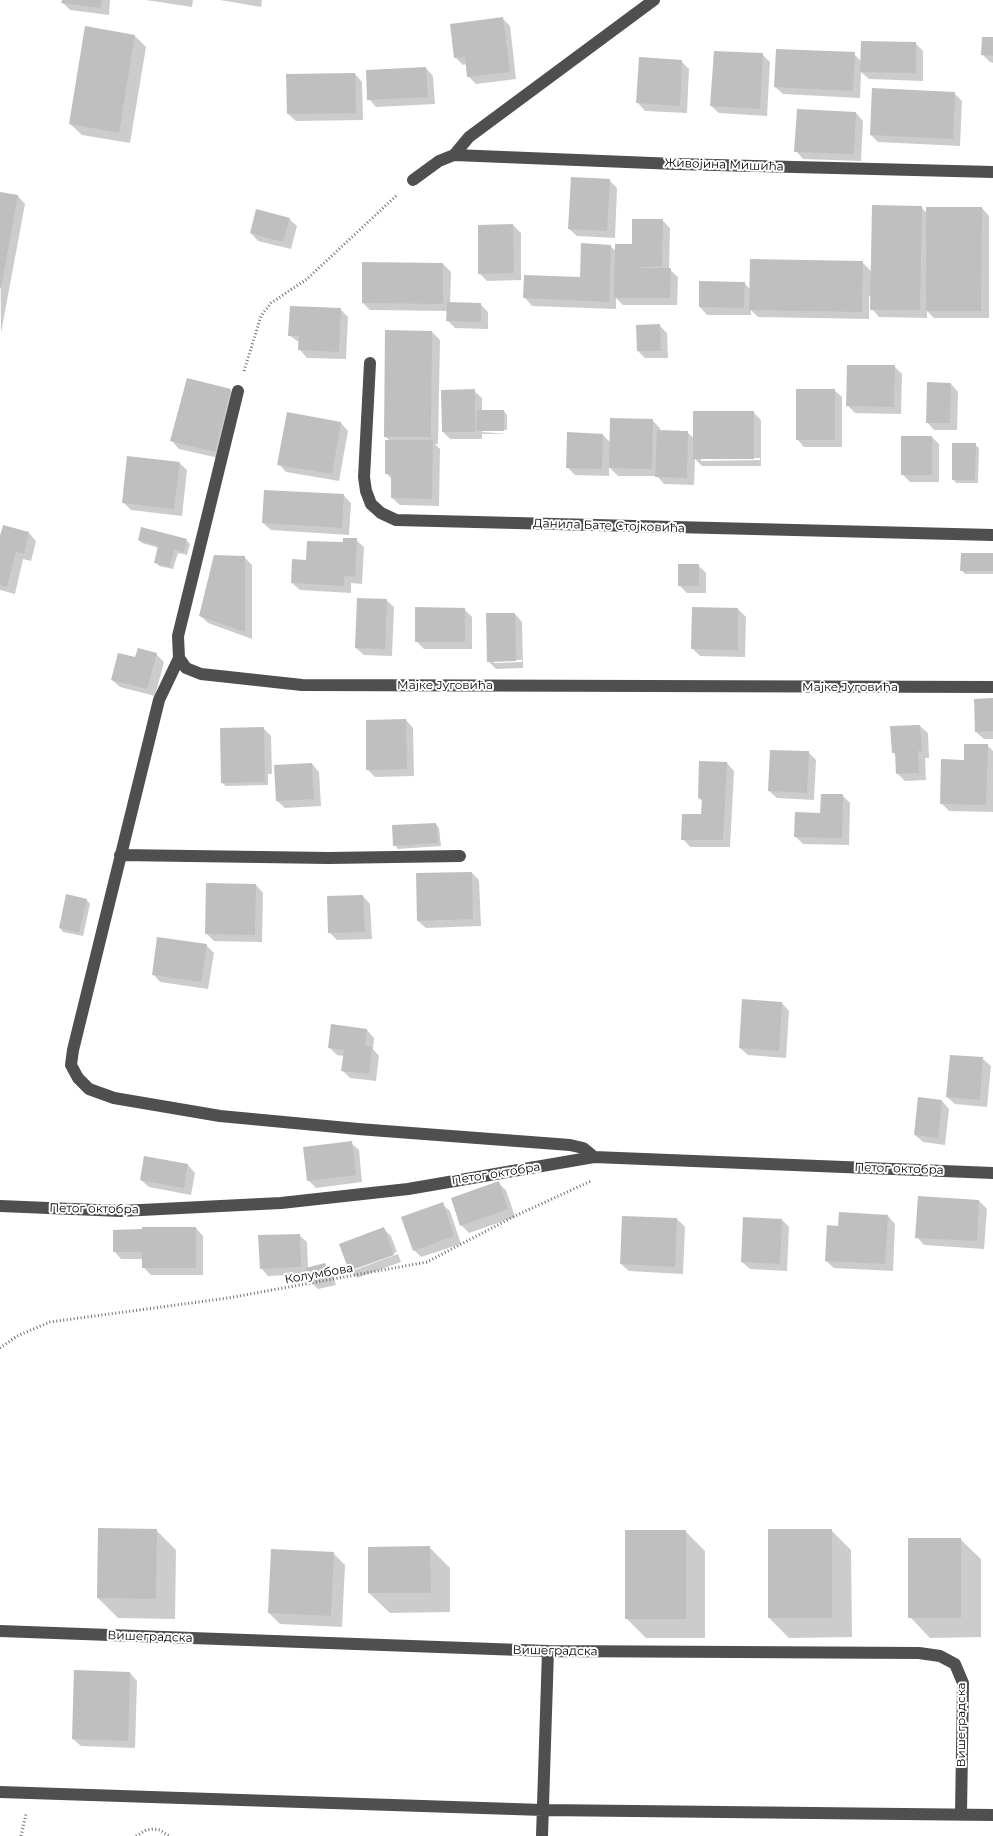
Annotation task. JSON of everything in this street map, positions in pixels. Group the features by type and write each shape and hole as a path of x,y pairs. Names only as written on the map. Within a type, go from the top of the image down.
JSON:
{"street":[{"name":"Живојина Мишића","path":"454,155 470,137 654,0"},
{"name":"Живојина Мишића","path":"413,180 439,161 454,155 676,164 993,172"},
{"name":"Данила Бате Стојковића","path":"370,363 365,484 372,504 381,513 396,520 993,535"},
{"path":"238,391 220,470 181,616 178,636 179,658 159,700 120,855 71,1065 78,1078 89,1089 114,1098 220,1116 358,1129 570,1145 583,1148 594,1158"},
{"name":"Мајке Југовића","path":"179,658 186,668 201,674 302,685 993,687"},
{"path":"120,855 329,858 460,856"},
{"name":"Петог октобра","path":"0,1206 121,1211 281,1203 408,1189 594,1158 993,1172"},
{"name":"Вишеградска","path":"0,1631 548,1652 919,1653 949,1660 955,1664 963,1683 961,1814"},
{"path":"542,1836 548,1652"},
{"path":"0,1792 543,1810 993,1815"}],"path":[{"path":"238,391 260,316 270,303 306,279 413,180"},
{"name":"Колумбова","path":"0,1348 17,1336 50,1322 228,1298 427,1262 515,1216 592,1181"},
{"path":"136,1836 146,1830 153,1829 160,1830 169,1836"}],"building":[{"path":"62,0 102,0 101,8 61,3"},
{"path":"503,17 510,72 467,77 465,57 454,58 450,24"},
{"path":"85,26 135,35 119,133 69,124"},
{"path":"982,37 993,37 993,56 981,55"},
{"path":"861,41 916,42 916,73 860,72"},
{"path":"776,49 855,52 853,91 774,87"},
{"path":"714,51 763,53 760,109 710,106"},
{"path":"639,57 682,60 680,106 636,103"},
{"path":"426,67 428,97 367,100 366,70"},
{"path":"355,73 356,113 287,114 286,74"},
{"path":"872,88 955,92 953,139 870,135"},
{"path":"797,109 856,112 854,154 794,152"},
{"path":"571,177 610,179 607,231 568,229"},
{"path":"0,192 18,195 1,288 0,288"},
{"path":"872,205 922,206 920,310 870,310"},
{"path":"926,207 982,207 981,311 926,311"},
{"path":"256,209 290,218 283,242 250,233"},
{"path":"632,219 663,219 662,266 631,268 671,268 670,298 614,298 615,244 632,244"},
{"path":"513,224 514,273 478,274 478,225"},
{"path":"581,243 611,245 609,302 523,298 524,275 580,277"},
{"path":"750,259 863,261 862,312 749,310"},
{"path":"362,262 443,263 443,304 362,303"},
{"path":"699,281 745,282 744,308 699,307"},
{"path":"447,302 481,303 481,322 446,321"},
{"path":"290,306 341,308 339,352 298,350 299,336 288,336"},
{"path":"660,324 661,351 637,351 636,325"},
{"path":"385,330 432,331 431,437 384,437"},
{"path":"847,365 895,365 894,407 846,406"},
{"path":"187,378 231,389 215,452 170,441"},
{"path":"927,382 951,383 950,423 926,423"},
{"path":"475,389 475,432 442,432 441,390"},
{"path":"796,389 835,389 835,440 796,440"},
{"path":"477,410 504,410 504,431 476,431"},
{"path":"693,411 754,411 754,459 693,459"},
{"path":"287,412 341,422 332,474 277,465"},
{"path":"610,418 653,419 652,469 609,468"},
{"path":"657,430 688,431 687,478 655,477"},
{"path":"567,432 603,434 602,469 566,468"},
{"path":"901,436 932,436 932,475 901,475"},
{"path":"385,440 433,440 432,499 391,498 391,474 385,474"},
{"path":"952,443 976,443 975,480 952,480"},
{"path":"127,456 180,462 174,509 122,503"},
{"path":"264,490 344,494 342,528 262,523"},
{"path":"3,525 29,532 24,554 16,552 7,587 0,585 0,536"},
{"path":"141,527 187,539 184,552 174,550 170,567 154,563 158,546 138,540"},
{"path":"343,538 357,538 355,577 344,576 344,586 291,583 292,559 306,560 307,541 343,542"},
{"path":"961,553 993,553 993,571 960,571"},
{"path":"214,555 245,556 245,632 199,616"},
{"path":"678,564 699,564 699,586 678,586"},
{"path":"357,598 387,599 385,649 355,648"},
{"path":"415,607 465,608 465,642 415,642"},
{"path":"692,607 738,608 738,650 691,649"},
{"path":"486,613 515,613 516,661 487,662"},
{"path":"138,648 157,653 147,689 111,680 118,653 135,657"},
{"path":"993,698 993,731 975,732 974,699"},
{"path":"406,719 407,769 366,770 366,720"},
{"path":"920,725 922,751 918,751 919,773 896,774 895,753 892,753 890,726"},
{"path":"264,727 265,782 221,783 220,728"},
{"path":"964,744 988,744 986,805 940,804 941,759 964,760"},
{"path":"770,750 809,751 807,793 768,791"},
{"path":"699,761 727,762 723,840 681,840 682,814 701,814 702,799 698,798"},
{"path":"312,763 314,799 276,801 274,765"},
{"path":"821,794 843,794 842,838 794,837 795,812 820,813"},
{"path":"436,823 438,843 393,846 392,825"},
{"path":"472,872 473,919 417,921 416,873"},
{"path":"206,883 256,884 255,935 205,934"},
{"path":"66,894 87,899 79,933 59,928"},
{"path":"363,895 365,932 328,933 327,896"},
{"path":"157,937 207,944 201,982 152,975"},
{"path":"742,999 782,1002 779,1051 739,1048"},
{"path":"331,1024 367,1029 365,1046 372,1047 369,1074 341,1071 344,1050 328,1048"},
{"path":"950,1055 983,1057 980,1100 946,1097"},
{"path":"918,1097 942,1100 938,1138 914,1135"},
{"path":"352,1141 356,1175 307,1181 303,1147"},
{"path":"144,1156 188,1164 184,1188 140,1180"},
{"path":"499,1181 508,1209 460,1226 451,1198"},
{"path":"918,1196 979,1200 977,1241 915,1238"},
{"path":"443,1202 454,1236 413,1251 401,1217"},
{"path":"839,1212 888,1215 885,1264 825,1261 827,1225 838,1226"},
{"path":"622,1216 677,1218 675,1267 620,1264"},
{"path":"743,1217 782,1219 780,1264 741,1262"},
{"path":"142,1227 196,1227 196,1268 142,1268 142,1252 113,1252 113,1230 142,1229"},
{"path":"384,1227 394,1255 349,1271 339,1244"},
{"path":"300,1234 301,1267 260,1269 258,1235"},
{"path":"325,1263 329,1277 310,1283 306,1268"},
{"path":"98,1528 157,1529 156,1599 97,1598"},
{"path":"768,1529 832,1529 832,1618 768,1618"},
{"path":"625,1530 686,1530 686,1619 625,1619"},
{"path":"908,1538 961,1538 961,1618 908,1618"},
{"path":"430,1546 431,1593 368,1593 368,1547"},
{"path":"271,1549 334,1552 331,1616 268,1613"},
{"path":"74,1670 130,1672 128,1741 72,1739"}]}
